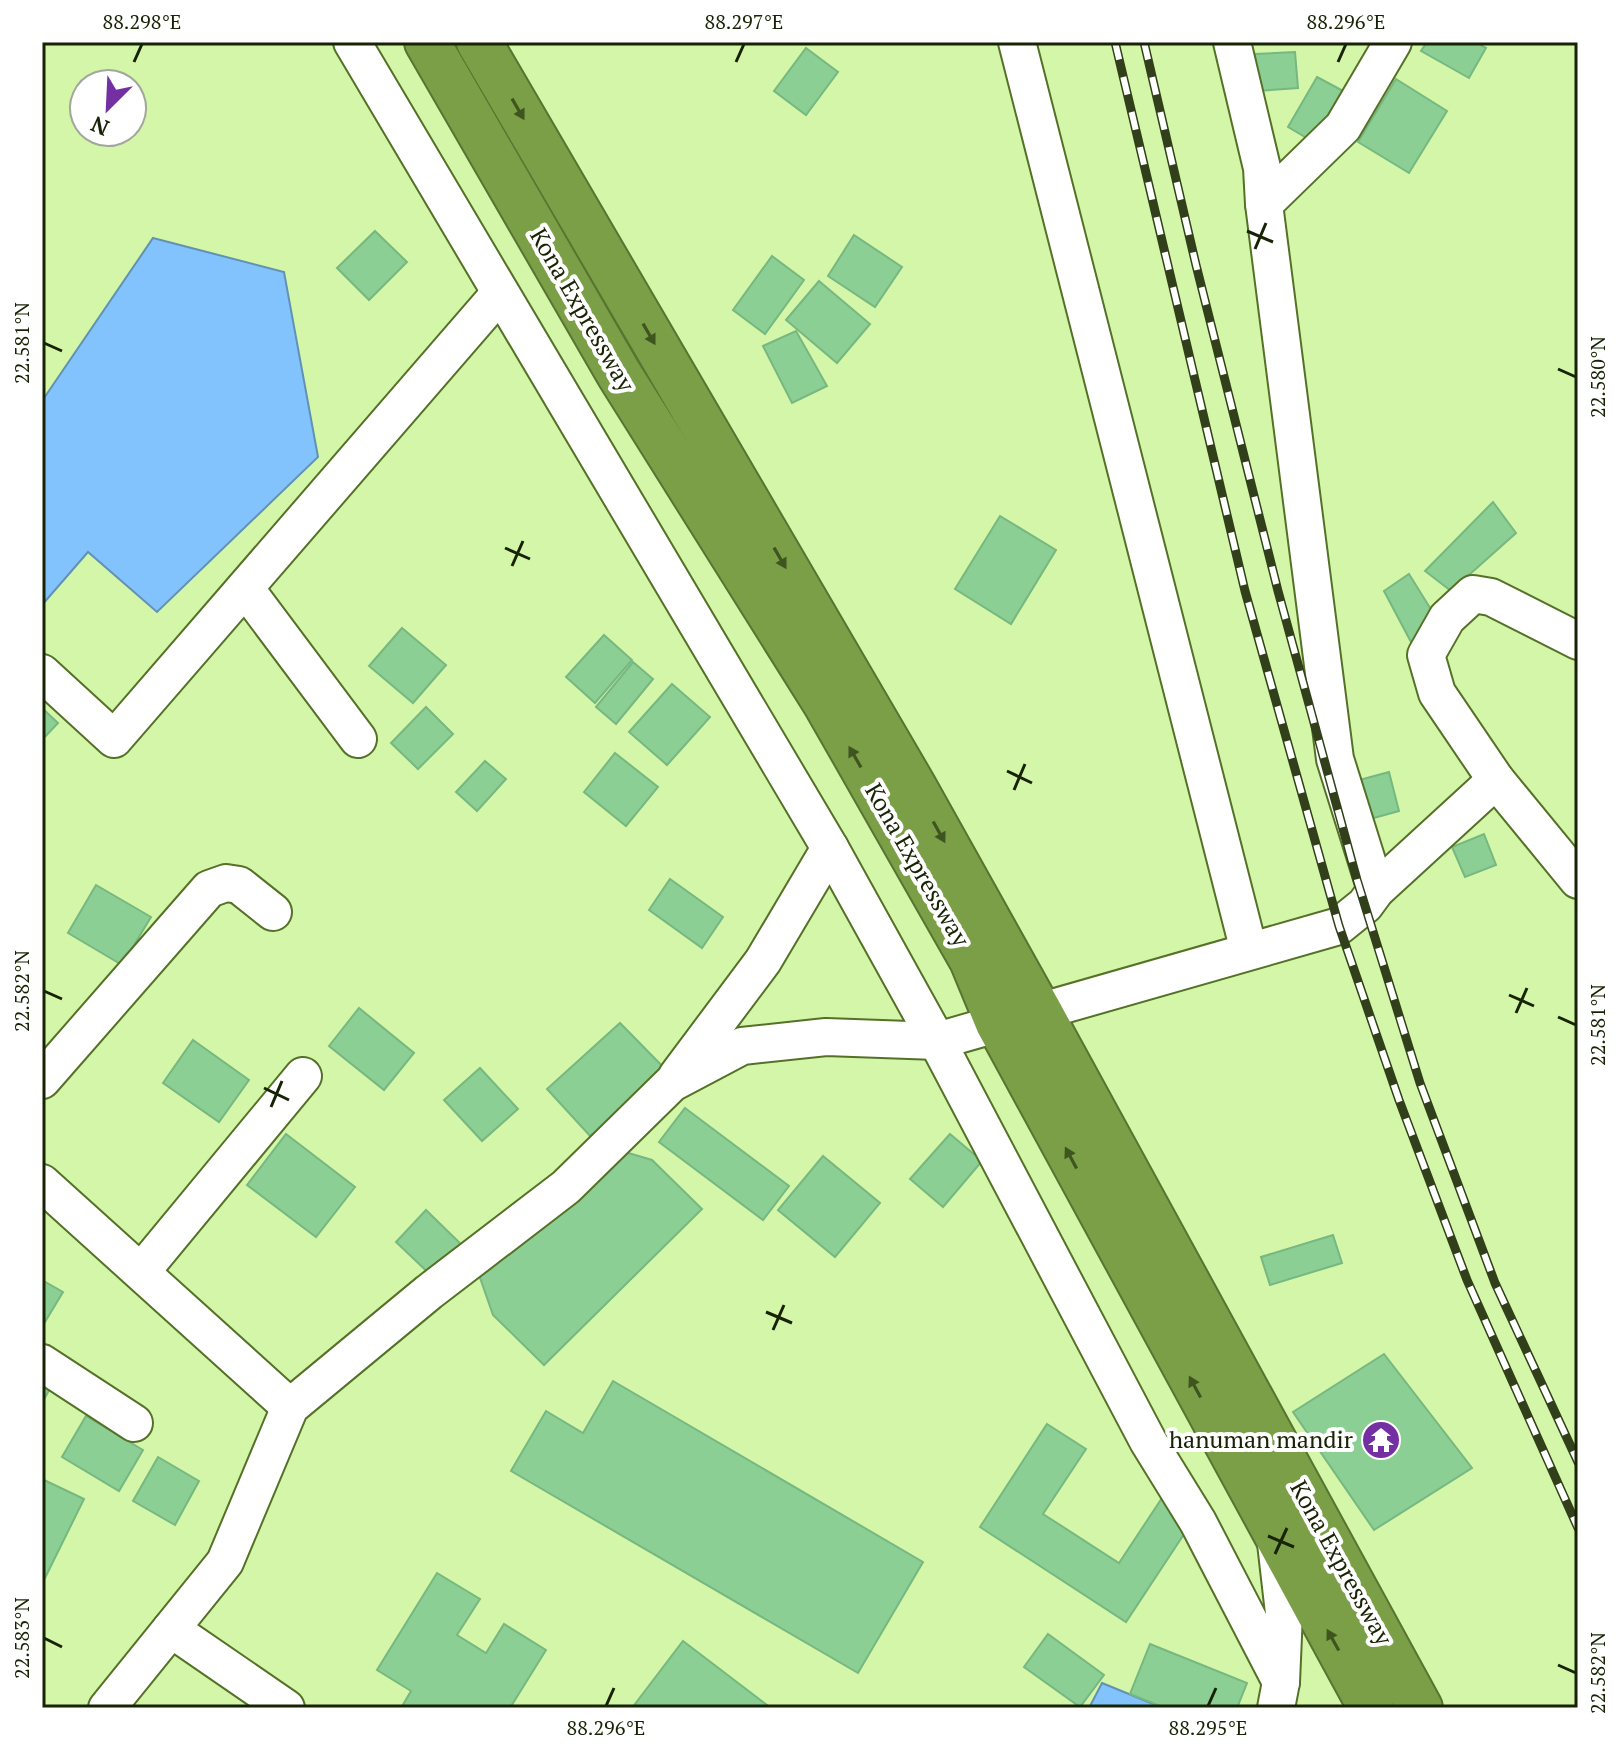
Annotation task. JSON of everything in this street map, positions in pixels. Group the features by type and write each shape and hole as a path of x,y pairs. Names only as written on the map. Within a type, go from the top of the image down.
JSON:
{"highway":[{"name":"Kona Expressway","path":"427,42 619,374 826,704 972,960 998,1023 1371,1708"},
{"name":"Kona Expressway","path":"479,42 914,787 1420,1708"}],"street":[{"path":"352,42 830,848 937,1041 1148,1441 1198,1522 1278,1701"},
{"path":"1017,42 1249,951"},
{"path":"1232,42 1262,168 1264,204 1335,759 1376,890"},
{"path":"1264,204 1343,127 1393,42"},
{"path":"42,673 114,739 500,293"},
{"path":"245,588 358,739"},
{"path":"1578,641 1491,597 1473,594 1447,618 1426,655 1437,693 1496,780 1578,880"},
{"path":"672,1083 742,1046 826,1037 937,1041 1339,926 1496,780"},
{"path":"107,1708 225,1562 290,1407 429,1292 566,1187 672,1083 763,961 830,848"},
{"path":"42,1080 209,889 226,883 239,885 273,912"},
{"path":"141,1272 303,1076"},
{"path":"42,1183 290,1407"},
{"path":"42,1363 134,1423"},
{"path":"1275,1533 1284,1613 1278,1701"},
{"path":"171,1629 286,1708"}],"water":[{"path":"153,238 284,272 318,457 157,612 88,552 42,605 42,401"},
{"path":"1102,1683 1163,1708 1089,1708"}],"building":[{"path":"1427,42 1475,42 1486,48 1469,78 1421,51"},
{"path":"806,48 838,72 806,115 774,91"},
{"path":"1295,52 1298,88 1258,91 1255,54"},
{"path":"1317,77 1345,92 1315,143 1288,127"},
{"path":"1396,79 1447,111 1409,173 1358,142"},
{"path":"375,231 407,262 369,300 337,268"},
{"path":"854,235 902,267 875,307 828,276"},
{"path":"772,256 804,280 765,334 733,310"},
{"path":"819,281 870,324 837,363 786,320"},
{"path":"796,331 827,386 792,403 763,346"},
{"path":"1493,502 1516,533 1451,591 1425,571"},
{"path":"1000,516 1056,550 1011,624 955,589"},
{"path":"1409,574 1440,624 1411,642 1384,591"},
{"path":"402,628 446,665 413,703 369,666"},
{"path":"604,635 632,660 595,703 566,677"},
{"path":"633,662 653,679 616,724 596,707"},
{"path":"672,684 710,717 667,765 629,732"},
{"path":"426,707 453,734 418,769 391,743"},
{"path":"42,708 58,723 42,740"},
{"path":"615,753 658,787 626,826 584,792"},
{"path":"485,761 506,779 477,811 456,792"},
{"path":"1389,772 1399,811 1363,821 1352,782"},
{"path":"1484,834 1496,865 1465,877 1452,847"},
{"path":"670,879 723,917 702,948 649,910"},
{"path":"96,885 151,917 122,965 68,933"},
{"path":"359,1008 414,1053 384,1090 329,1046"},
{"path":"620,1023 672,1076 590,1136 547,1089"},
{"path":"193,1040 249,1080 219,1122 163,1083"},
{"path":"480,1068 518,1109 482,1141 444,1100"},
{"path":"685,1108 789,1186 763,1220 659,1142"},
{"path":"286,1134 355,1187 316,1237 247,1185"},
{"path":"950,1134 982,1161 943,1207 910,1179"},
{"path":"608,1147 652,1160 702,1209 544,1365 493,1315 478,1272"},
{"path":"823,1156 880,1203 835,1257 778,1210"},
{"path":"426,1210 467,1250 437,1281 396,1242"},
{"path":"1333,1235 1342,1263 1270,1285 1261,1257"},
{"path":"42,1280 63,1292 42,1327"},
{"name":"hanuman mandir","path":"1384,1354 1472,1468 1374,1530 1293,1412"},
{"path":"613,1381 923,1562 858,1673 511,1471 546,1411 583,1433"},
{"path":"42,1382 51,1387 42,1403"},
{"path":"86,1416 143,1450 119,1491 62,1457"},
{"path":"1047,1424 1086,1449 1043,1514 1119,1563 1162,1498 1194,1519 1126,1622 980,1527"},
{"path":"158,1457 199,1481 175,1525 133,1501"},
{"path":"42,1479 84,1499 45,1578 42,1577"},
{"path":"437,1573 480,1599 457,1635 486,1653 504,1624 546,1650 510,1708 401,1708 411,1691 377,1670"},
{"path":"1048,1634 1104,1675 1080,1707 1024,1667"},
{"path":"683,1641 771,1708 632,1708"},
{"path":"1150,1644 1247,1683 1237,1708 1165,1708 1130,1694"}],"railway":[{"path":"1115,42 1245,591 1339,926 1399,1100 1467,1280 1578,1528"},
{"path":"1144,42 1278,591 1357,880 1420,1083 1495,1283 1578,1462"}],"place":[{"name":"hanuman mandir","path":"1381,1440"}]}
